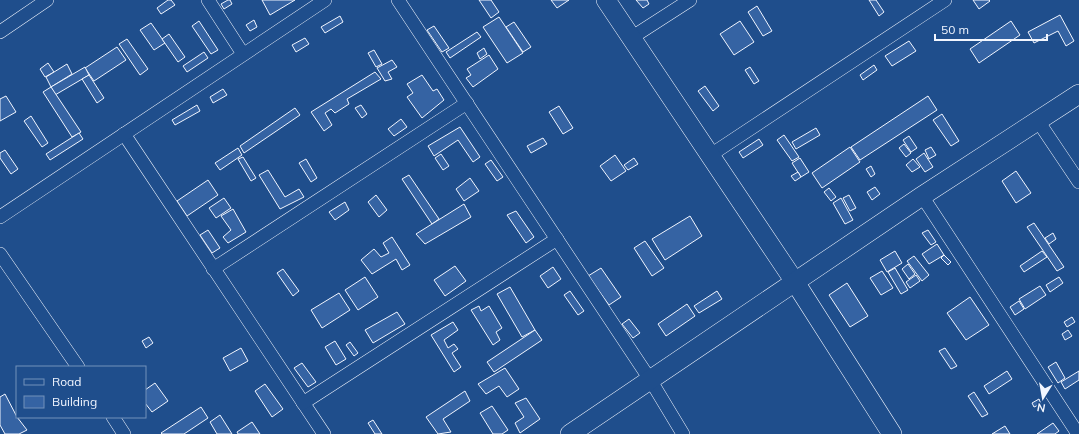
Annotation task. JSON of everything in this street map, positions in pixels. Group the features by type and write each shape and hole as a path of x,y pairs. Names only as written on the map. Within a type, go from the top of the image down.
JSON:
{"street":[{"path":"0,32 47,0"},
{"path":"208,0 243,54"},
{"path":"0,217 325,0"},
{"path":"398,0 651,380 684,434"},
{"path":"606,0 709,156 795,282 892,434"},
{"path":"631,38 690,0"},
{"path":"709,156 945,0"},
{"path":"570,434 922,196 1079,94"},
{"path":"213,269 467,104"},
{"path":"1038,121 1079,182"},
{"path":"124,134 324,434"},
{"path":"922,196 1078,434"},
{"path":"303,403 557,239"},
{"path":"0,254 77,366"},
{"path":"114,418 124,434"}],"building":[{"path":"168,0 171,0 175,5 161,14 157,8"},
{"path":"230,0 232,4 224,9 221,4"},
{"path":"262,0 295,0 270,15"},
{"path":"479,0 491,0 499,12 491,18"},
{"path":"551,0 569,0 557,8"},
{"path":"636,0 647,0 649,4 643,8"},
{"path":"869,0 876,0 884,12 879,16"},
{"path":"973,0 989,0 990,1 979,9"},
{"path":"757,6 772,31 763,36 748,12"},
{"path":"1060,15 1074,41 1066,46 1058,31 1034,43 1028,32"},
{"path":"340,16 343,22 325,33 321,27"},
{"path":"499,17 523,53 507,63 483,27"},
{"path":"254,20 257,27 250,31 246,25"},
{"path":"199,21 218,50 211,54 192,26"},
{"path":"740,21 754,42 734,55 720,34"},
{"path":"1011,21 1020,35 979,63 970,49"},
{"path":"514,22 531,47 523,52 506,27"},
{"path":"151,23 165,43 154,50 140,30"},
{"path":"434,26 449,48 442,52 427,30"},
{"path":"477,32 481,37 450,58 446,52"},
{"path":"169,34 185,57 178,62 162,39"},
{"path":"305,38 309,44 296,52 292,45"},
{"path":"127,39 148,69 140,75 119,44"},
{"path":"909,41 916,51 892,66 885,56"},
{"path":"117,47 126,60 94,81 85,68"},
{"path":"484,48 487,54 480,59 477,53"},
{"path":"374,50 382,64 376,67 368,53"},
{"path":"204,52 208,58 187,72 183,66"},
{"path":"489,55 498,69 473,87 466,78 471,75 467,69"},
{"path":"392,60 397,67 388,72 392,79 385,81 377,68"},
{"path":"48,63 54,72 45,77 40,69"},
{"path":"67,64 72,74 51,87 46,77"},
{"path":"874,65 877,70 863,80 860,75"},
{"path":"85,67 89,75 55,95 51,87"},
{"path":"750,67 759,81 754,84 745,70"},
{"path":"375,72 381,79 347,99 349,104 335,113 331,109 325,113 332,125 324,131 311,112"},
{"path":"89,75 104,98 97,103 82,79"},
{"path":"422,75 433,91 437,89 444,100 422,118 407,97 413,93 407,84"},
{"path":"705,86 719,106 713,111 698,91"},
{"path":"51,87 81,132 72,137 43,92"},
{"path":"223,89 227,95 213,103 210,97"},
{"path":"6,96 16,112 0,121 0,99"},
{"path":"928,96 937,110 860,160 851,147"},
{"path":"197,105 200,111 175,125 172,120"},
{"path":"361,105 367,114 362,118 355,108"},
{"path":"559,106 573,128 563,134 549,112"},
{"path":"295,108 300,115 244,153 240,146"},
{"path":"942,114 959,141 951,146 933,120"},
{"path":"31,116 48,143 42,147 24,121"},
{"path":"401,119 407,127 394,136 388,129"},
{"path":"460,127 480,157 473,162 458,140 434,156 428,146"},
{"path":"816,128 820,135 796,149 792,142"},
{"path":"79,133 83,139 50,160 46,154"},
{"path":"784,135 799,157 792,161 777,140"},
{"path":"909,136 917,148 911,152 903,140"},
{"path":"543,138 547,144 531,153 527,146"},
{"path":"759,139 763,145 743,158 739,152"},
{"path":"904,144 911,153 906,157 899,148"},
{"path":"850,147 860,162 822,188 812,173"},
{"path":"931,147 936,155 929,159 925,150"},
{"path":"238,148 242,155 220,170 215,163"},
{"path":"5,150 18,169 11,174 0,158 0,153"},
{"path":"924,153 933,167 925,172 916,159"},
{"path":"441,154 449,166 443,170 435,158"},
{"path":"615,155 626,171 611,181 600,166"},
{"path":"243,157 256,178 251,181 238,159"},
{"path":"634,158 638,164 628,170 624,165"},
{"path":"800,158 809,172 801,177 792,163"},
{"path":"306,159 317,178 311,182 299,163"},
{"path":"913,159 920,167 912,172 906,165"},
{"path":"491,160 503,177 497,181 485,164"},
{"path":"871,166 875,174 871,177 866,169"},
{"path":"268,170 285,197 299,189 304,197 280,209 259,175"},
{"path":"1016,171 1031,193 1016,203 1002,181"},
{"path":"798,172 801,177 795,181 791,176"},
{"path":"409,175 439,219 432,224 402,179"},
{"path":"470,178 479,191 464,201 456,189"},
{"path":"208,180 218,195 187,216 177,201"},
{"path":"875,187 880,194 872,200 867,192"},
{"path":"829,188 836,197 831,201 824,192"},
{"path":"376,195 387,210 379,217 368,202"},
{"path":"849,195 856,208 850,211 843,198"},
{"path":"224,198 231,208 216,218 209,208"},
{"path":"841,198 853,220 845,224 833,203"},
{"path":"345,202 349,210 335,220 329,212"},
{"path":"464,204 471,217 425,244 416,234"},
{"path":"233,209 246,232 228,243 223,237 231,230 221,216"},
{"path":"516,211 534,237 526,243 507,215"},
{"path":"690,216 702,236 665,260 652,239"},
{"path":"1034,223 1064,267 1057,271 1027,227"},
{"path":"208,230 220,248 212,253 200,235"},
{"path":"928,230 936,242 931,245 922,233"},
{"path":"1053,233 1056,239 1049,244 1045,238"},
{"path":"392,237 410,265 402,270 396,259 372,274 361,260 374,249 381,257 389,253 383,243"},
{"path":"645,241 664,268 652,276 634,248"},
{"path":"937,244 944,255 929,264 922,254"},
{"path":"895,251 902,263 887,272 880,260"},
{"path":"1042,251 1047,257 1024,272 1020,266"},
{"path":"944,255 951,262 948,265 941,258"},
{"path":"914,256 929,275 922,281 907,261"},
{"path":"908,264 915,274 909,279 902,269"},
{"path":"455,266 466,281 445,296 434,280"},
{"path":"553,267 561,279 548,288 540,276"},
{"path":"601,268 621,297 609,305 588,276"},
{"path":"895,268 908,290 901,294 888,272"},
{"path":"283,269 299,291 293,296 277,273"},
{"path":"882,271 893,288 881,295 870,278"},
{"path":"916,275 920,281 910,288 906,282"},
{"path":"365,277 378,297 358,310 345,290"},
{"path":"1059,277 1063,283 1050,292 1046,285"},
{"path":"847,283 868,316 850,327 829,295"},
{"path":"1040,286 1046,295 1025,309 1019,299"},
{"path":"510,287 535,330 522,337 497,294"},
{"path":"570,291 584,311 578,315 564,295"},
{"path":"717,291 722,299 699,313 694,306"},
{"path":"339,293 350,310 322,328 311,310"},
{"path":"970,297 989,325 966,340 947,313"},
{"path":"1019,301 1024,309 1015,315 1010,307"},
{"path":"687,304 695,316 666,336 658,324"},
{"path":"479,306 481,311 489,306 502,328 496,332 500,340 493,345 471,310"},
{"path":"397,312 405,324 373,343 365,330"},
{"path":"1072,317 1075,322 1067,327 1064,322"},
{"path":"629,319 640,333 633,338 622,324"},
{"path":"453,322 458,330 444,340 448,348 454,344 458,349 452,353 461,367 454,372 431,335"},
{"path":"535,330 542,340 494,372 487,362"},
{"path":"1068,330 1072,336 1065,340 1062,334"},
{"path":"149,337 153,343 146,348 142,341"},
{"path":"335,341 346,359 336,365 325,347"},
{"path":"350,342 358,353 354,356 346,345"},
{"path":"241,348 248,361 230,371 223,358"},
{"path":"945,348 957,366 951,369 939,351"},
{"path":"1056,362 1065,378 1058,383 1048,367"},
{"path":"302,363 316,382 308,387 294,368"},
{"path":"505,368 519,389 507,397 499,386 486,394 478,384"},
{"path":"1007,371 1012,379 989,394 984,386"},
{"path":"1079,371 1079,380 1065,389 1061,382"},
{"path":"155,383 168,401 152,412 146,404 146,389"},
{"path":"265,384 283,409 272,417 255,391"},
{"path":"465,391 470,401 443,419 451,432 438,434 426,417"},
{"path":"974,392 988,414 982,417 968,396"},
{"path":"5,394 16,415 16,418 18,418 27,430 19,434 5,434 0,425 0,397"},
{"path":"526,398 540,419 520,433 515,423 524,417 515,403"},
{"path":"1039,399 1041,404 1034,407 1032,403"},
{"path":"492,406 508,430 502,434 493,434 480,413"},
{"path":"201,407 208,418 184,434 161,433"},
{"path":"220,415 232,434 217,434 210,422"},
{"path":"373,420 382,434 375,434 368,423"},
{"path":"252,422 260,434 238,434 237,432"},
{"path":"1053,423 1059,431 1055,434 1037,434"},
{"path":"1005,426 1010,434 992,434"}]}
